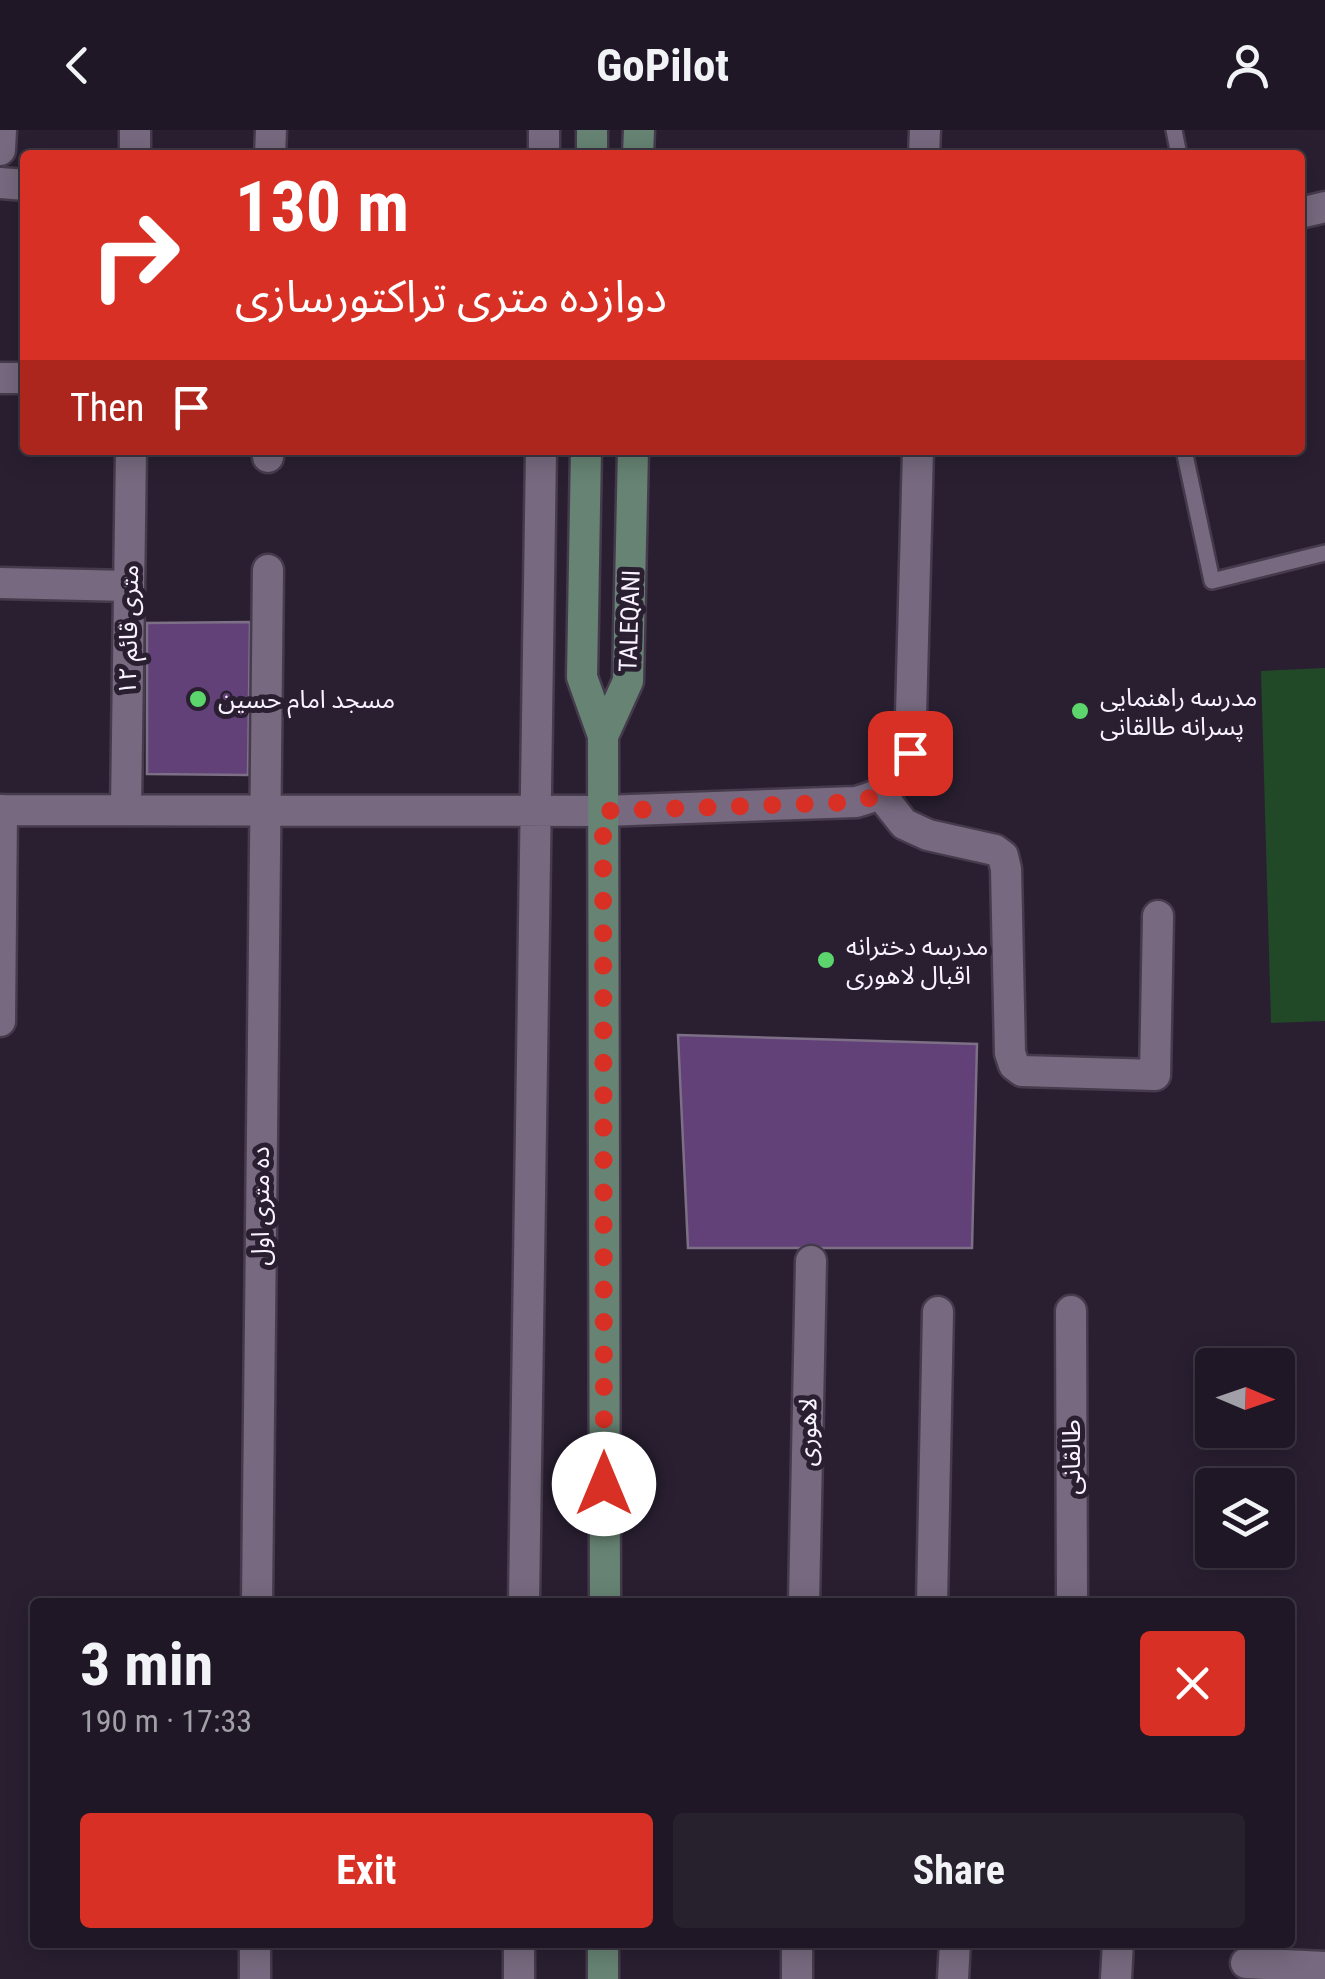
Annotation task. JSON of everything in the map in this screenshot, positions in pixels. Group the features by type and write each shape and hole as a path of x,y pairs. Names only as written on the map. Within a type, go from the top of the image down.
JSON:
{"main road":[{"name":"TALEQANI","path":"586,455 582,677 603,736"},
{"name":"TALEQANI","path":"603,736 628,681 633,455"},
{"path":"603,736 604,1598"},
{"path":"602,1979 603,1948"}],"street":[{"path":"0,150 1,130"},
{"name":"۱۲ متری قائم","path":"126,809 131,455"},
{"path":"524,1598 540,455"},
{"path":"0,1022 1,810 603,811 856,802 880,796 900,779 910,753 918,455"},
{"name":"ده متری اول","path":"257,1598 268,570"},
{"path":"0,583 129,586"},
{"path":"880,796 904,824 928,835 995,850 1002,856 1006,869 1010,1053 1014,1065 1022,1071 1155,1074 1158,916"},
{"name":"لاهوری","path":"804,1598 811,1261"},
{"name":"طالقانی","path":"1071,1311 1072,1598"},
{"path":"932,1598 938,1312"},
{"path":"254,1979 255,1948"},
{"path":"519,1948 519,1979"},
{"path":"797,1979 798,1948"},
{"path":"953,1979 955,1948"},
{"path":"1116,1979 1118,1948"},
{"path":"1246,1962 1325,1967"}],"lane":[{"path":"1185,455 1212,580 1325,553"}],"green space":[{"path":"1325,668 1325,1021 1271,1023 1261,671"}],"building":[{"name":"مسجد امام حسین","path":"250,622 248,775 147,774 147,623"},
{"path":"678,1035 977,1044 972,1248 688,1248"}],"place":[{"name":"مسجد امام حسین","path":"198,699"},
{"name":"مدرسه راهنمایی پسرانه طالقانی","path":"1080,711"},
{"name":"مدرسه دخترانه اقبال لاهوری","path":"826,960"}],"route":[{"path":"604,1484 603,811 856,802 880,796 900,779 910,753"}]}
